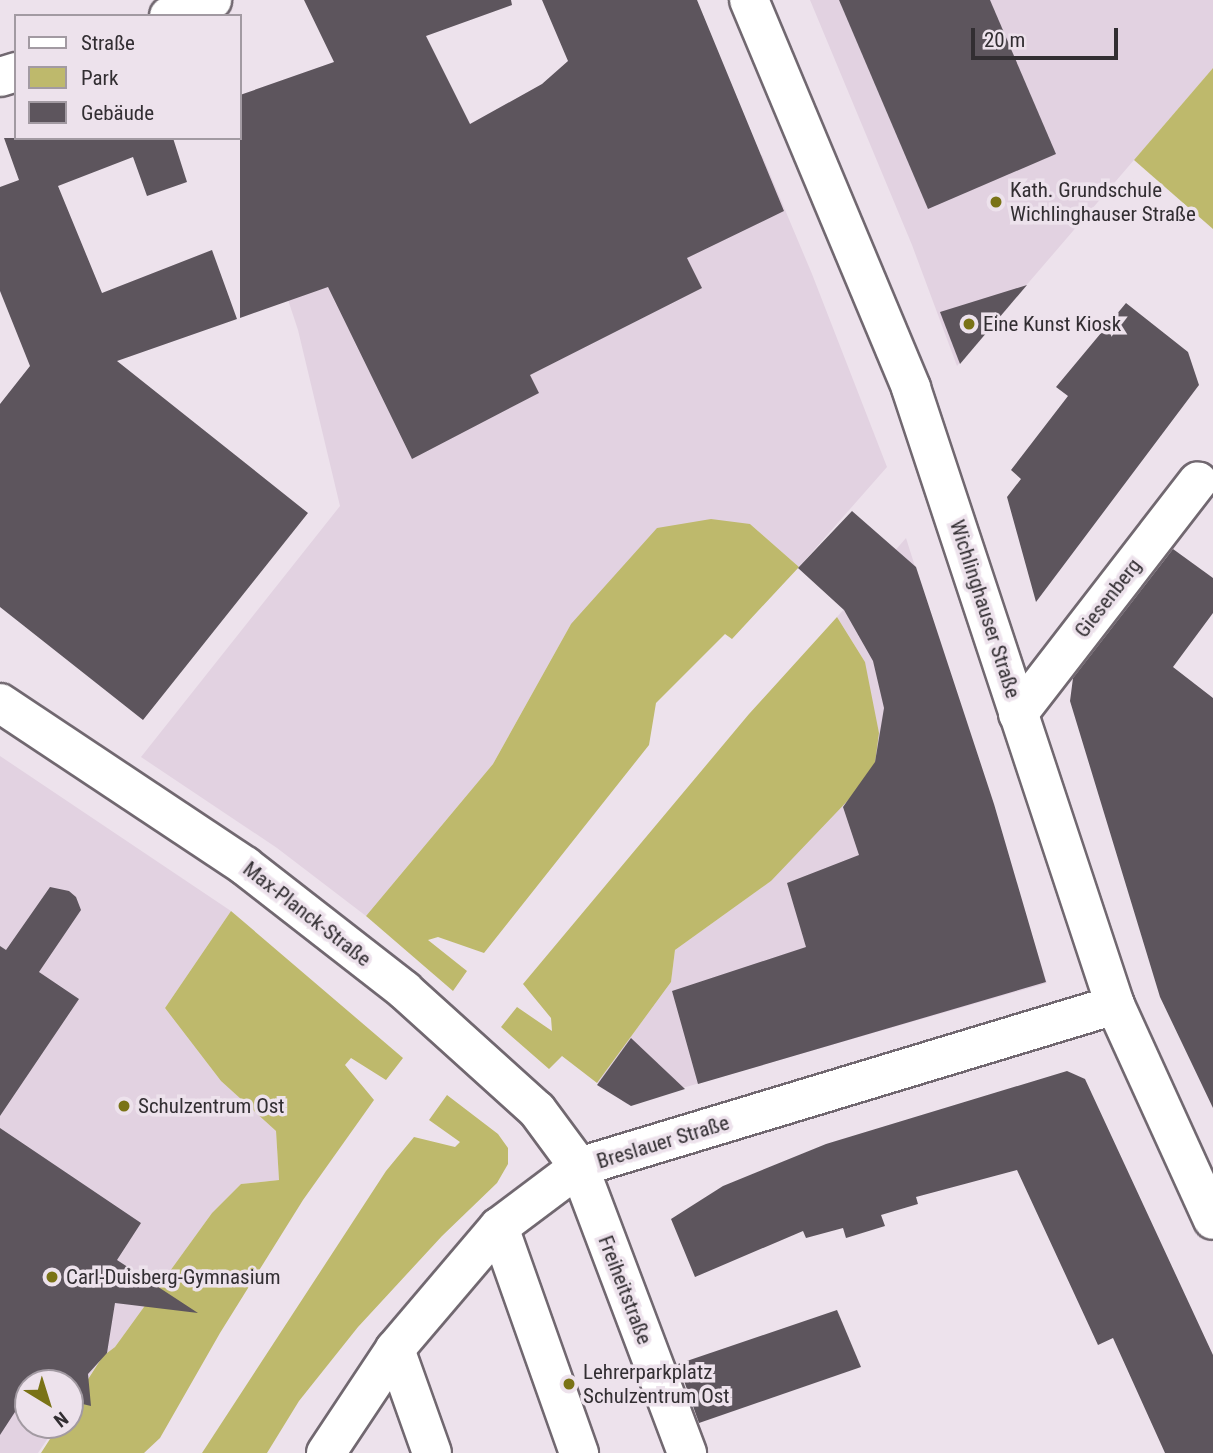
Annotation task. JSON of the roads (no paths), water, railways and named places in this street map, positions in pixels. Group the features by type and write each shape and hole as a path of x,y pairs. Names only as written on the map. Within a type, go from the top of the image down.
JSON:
{"street":[{"path":"174,14 212,0"},
{"name":"Wichlinghauser Straße","path":"749,0 911,388 1115,1005 1213,1220"},
{"name":"Giesenberg","path":"1018,714 1198,481"},
{"name":"Max-Planck-Straße","path":"0,703 245,866 404,990 537,1110 579,1167"},
{"name":"Breslauer Straße","path":"326,1453 396,1349 499,1227 579,1167 1115,1005"},
{"name":"Freiheitstraße","path":"579,1167 687,1453"},
{"path":"499,1227 579,1453"},
{"path":"396,1349 432,1453"}],"place":[{"name":"Kath. Grundschule Wichlinghauser Straße","path":"996,202"},
{"name":"Eine Kunst Kiosk","path":"969,324"},
{"name":"Schulzentrum Ost","path":"124,1106"},
{"name":"Carl-Duisberg-Gymnasium","path":"52,1277"},
{"name":"Lehrerparkplatz Schulzentrum Ost","path":"569,1384"}]}
